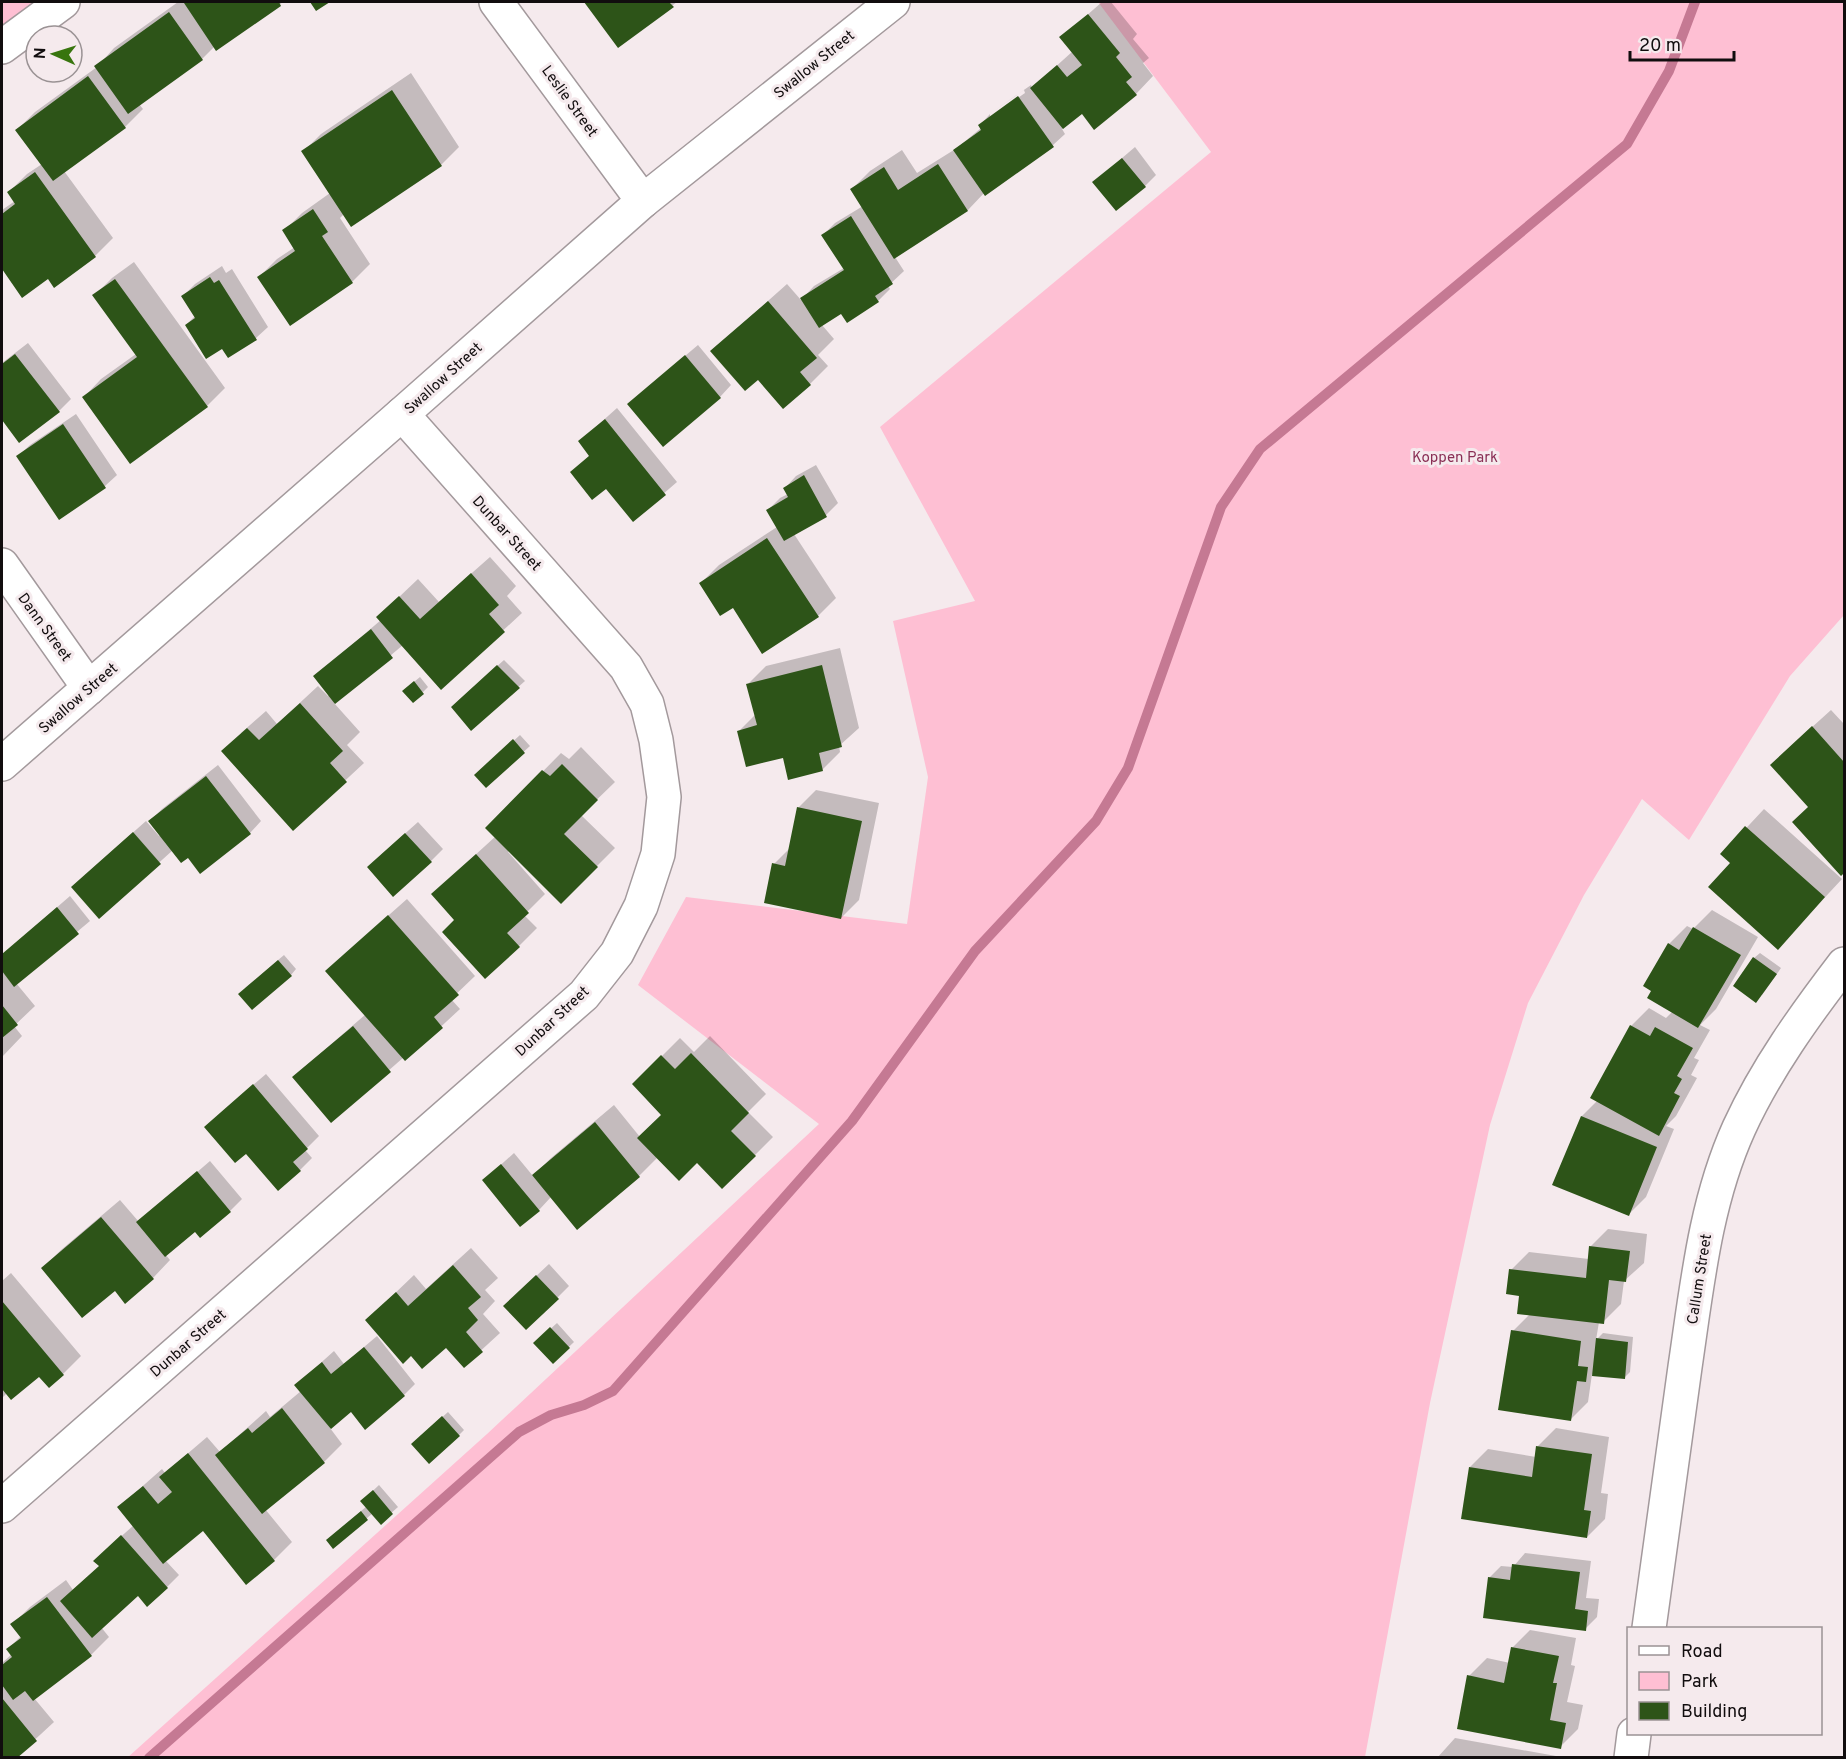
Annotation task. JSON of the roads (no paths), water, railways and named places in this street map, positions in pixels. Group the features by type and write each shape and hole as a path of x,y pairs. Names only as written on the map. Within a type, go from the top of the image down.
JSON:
{"street":[{"path":"2,47 63,2"},
{"name":"Leslie Street","path":"496,2 643,201"},
{"name":"Swallow Street","path":"2,764 643,201 893,2"},
{"name":"Dunbar Street","path":"2,1506 584,995 617,954 641,906 658,854 664,797 656,740 647,704 626,667 402,414"},
{"name":"Dann Street","path":"2,565 89,688"},
{"name":"Callum Street","path":"1649,1627 1700,1263 1715,1192 1739,1128 1774,1066 1810,1008 1845,964"},
{"path":"1631,1758 1634,1735"}],"waterway":[{"path":"149,1758 519,1432 551,1415 584,1405 613,1391 852,1121 975,951 1096,821 1128,768 1221,507 1260,449 1627,144 1669,71 1695,2"}],"park label":[{"name":"Koppen Park","path":"1455,457"}]}
